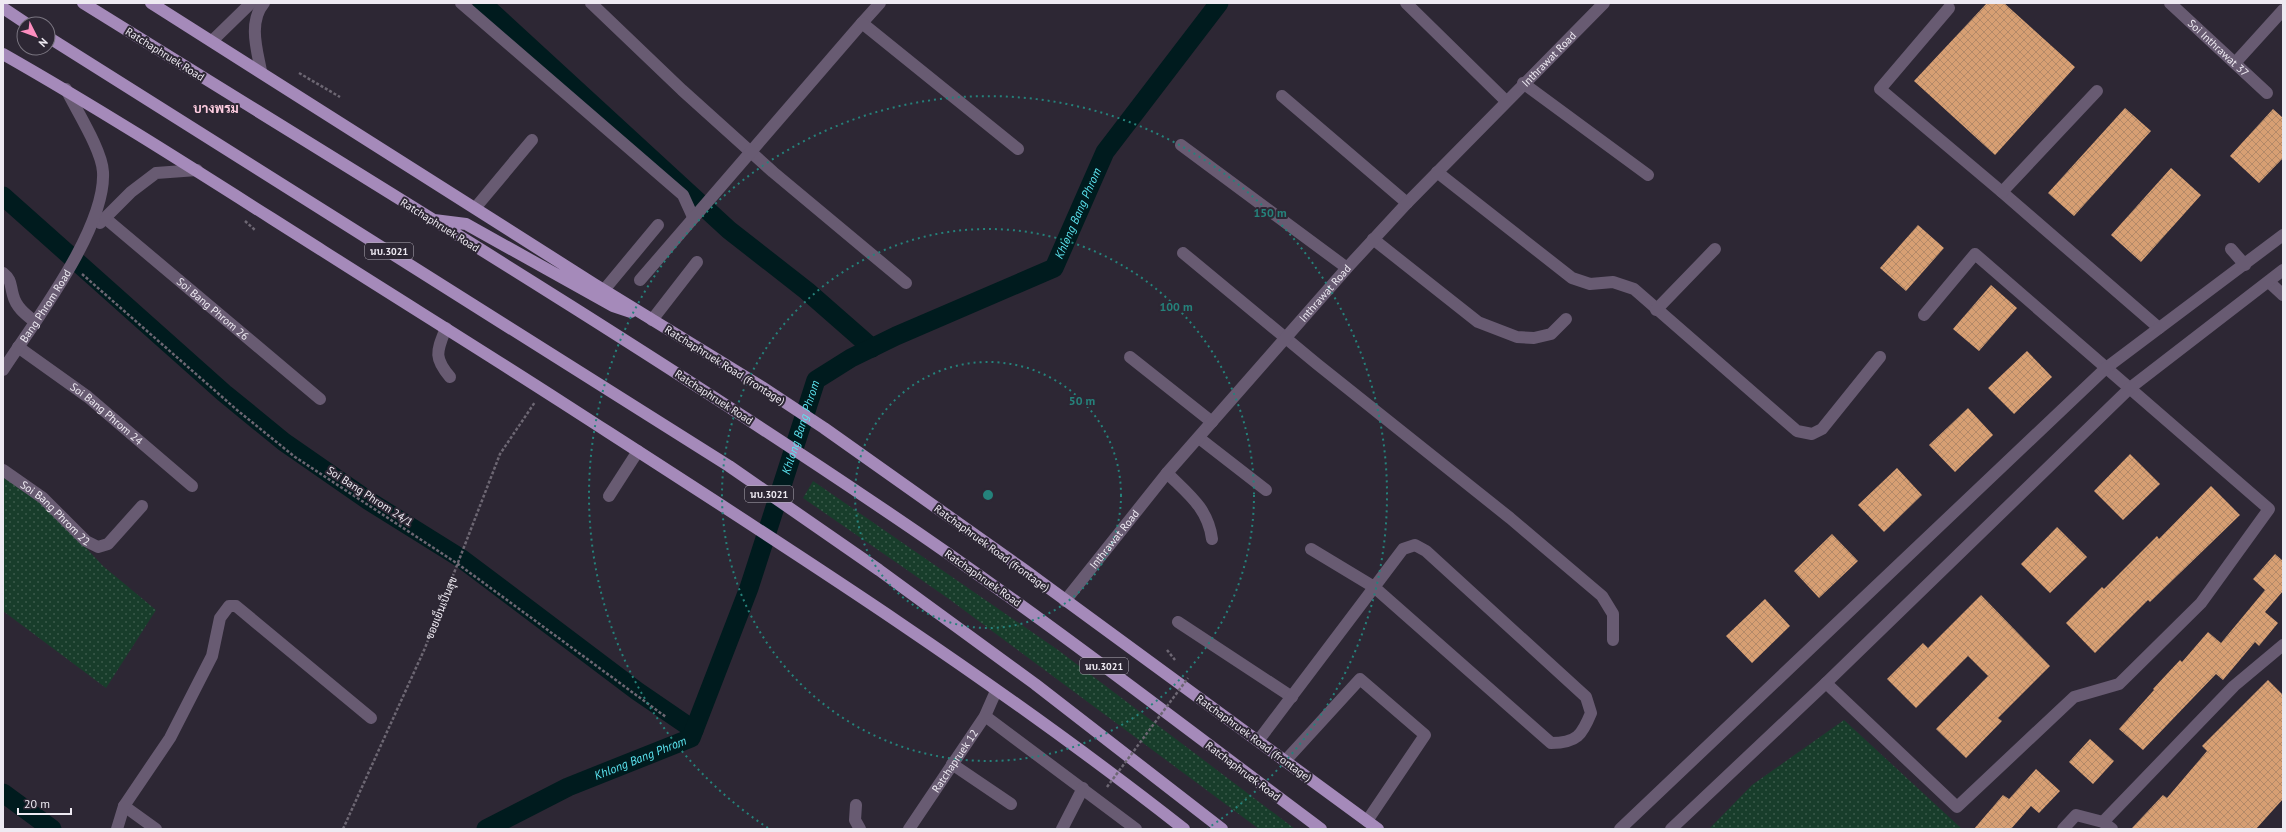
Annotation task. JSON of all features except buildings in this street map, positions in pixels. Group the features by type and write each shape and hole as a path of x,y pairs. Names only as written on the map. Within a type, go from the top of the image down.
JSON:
{"main road":[{"name":"Ratchaphruek Road","path":"83,3 430,220 576,308 750,420 883,509 1029,610 1320,829"},
{"name":"นบ.3021","path":"151,3 476,207 599,287"},
{"path":"3,8 16,16"},
{"name":"นบ.3021","path":"56,42 729,466 879,570 1035,684 1222,829"},
{"name":"นบ.3021","path":"3,54 66,89 197,170 543,390 800,557 996,691 1136,791 1184,829"},
{"path":"430,220 466,224 613,306 652,320"},
{"name":"Ratchaphruek Road (frontage)","path":"599,287 762,387 824,428 1066,601 1378,829"}],"street":[{"path":"212,41 251,3"},
{"path":"261,72 255,36 256,18 264,3"},
{"path":"461,3 683,195 694,215"},
{"path":"591,3 682,90 750,151 906,283"},
{"path":"640,280 694,215 880,3"},
{"path":"1406,3 1506,101"},
{"name":"Inthrawat Road","path":"1066,601 1167,473 1347,268 1437,172 1604,3"},
{"name":"Soi Inthrawat 37","path":"2170,3 2267,93"},
{"path":"1949,8 1880,89 2159,328"},
{"path":"2235,63 2283,10"},
{"path":"862,23 1018,149"},
{"path":"1523,84 1648,175"},
{"name":"Bang Phrom Road","path":"3,370 34,321 75,263 99,200 103,171 94,143 66,89"},
{"path":"2002,192 2097,91"},
{"path":"1282,96 1407,203"},
{"path":"476,207 532,140"},
{"path":"1181,145 1347,268"},
{"name":"Bang Phrom Road","path":"85,239 131,192 156,173 197,170"},
{"path":"1437,172 1572,278 1590,284 1613,282 1634,289 1656,310 1797,431 1812,434 1822,429 1880,357"},
{"name":"Soi Bang Phrom 26","path":"105,218 320,399"},
{"path":"599,287 658,225"},
{"path":"1620,829 2106,368 2283,235"},
{"path":"1373,240 1478,322 1517,338 1534,338 1551,334 1566,319"},
{"path":"1656,310 1715,249"},
{"path":"2231,249 2245,265"},
{"path":"1183,254 1510,518 1602,596 1614,614 1613,640"},
{"path":"1826,683 1957,807 2074,697 2119,684 2201,603 2269,509 1975,254 1924,315"},
{"path":"652,320 697,262"},
{"path":"1671,829 1826,683 2130,388 2283,270"},
{"path":"3,273 12,285 12,294 17,304 23,313 34,321"},
{"path":"2269,282 2283,295"},
{"path":"446,328 437,355 439,364 450,377"},
{"name":"Soi Bang Phrom 24","path":"18,347 88,397 192,486"},
{"path":"1130,357 1212,422"},
{"path":"1199,438 1266,490"},
{"path":"609,496 638,451"},
{"name":"Soi Bang Phrom 22","path":"3,470 43,498 86,542 98,547 108,544 142,506"},
{"path":"1167,473 1201,508 1210,524 1212,539"},
{"path":"1258,741 1292,697 1374,587 1403,549 1415,545 1426,551 1586,697 1591,713 1583,733 1567,743 1552,743 1374,587 1311,549"},
{"path":"117,829 124,806 170,738 212,656 220,618 224,610 229,606 236,606 371,718"},
{"path":"1178,622 1292,697"},
{"path":"2063,829 2076,815 2107,825 2234,686 2283,645"},
{"path":"1285,761 1360,680 1424,735 1368,821"},
{"name":"Ratchapruek 12","path":"909,829 985,716 996,691"},
{"path":"985,716 1136,829"},
{"path":"952,764 1011,804"},
{"path":"1062,829 1083,788"},
{"path":"856,805 855,820 860,829"},
{"path":"124,806 156,829"}],"path":[{"path":"299,73 340,97"},
{"name":"Soi Bang Phrom 24/1","path":"75,263 237,410 295,457 458,563 666,717"},
{"name":"ซอยเย็นเป็นสุข","path":"343,829 399,700 425,648 500,454 519,423 543,390"},
{"path":"1107,787 1188,678"}],"green space":[{"path":"3,477 47,506 103,566 156,610 106,688 3,611"},
{"path":"813,481 1058,650 1295,829 1259,829 949,599 803,498"},
{"path":"1844,720 1962,829 1709,829 1752,785"}],"waterway":[{"path":"482,3 729,230 807,291 872,348"},
{"name":"Khlong Bang Phrom","path":"486,829 568,787 691,738 749,588 816,380 851,358 896,336 1054,268 1105,152 1219,3"},
{"path":"3,196 224,393 284,442 369,501 462,559 637,691 694,730"},
{"path":"3,793 52,829"}],"district":[{"name":"บางพรม","path":"216,108"}]}
